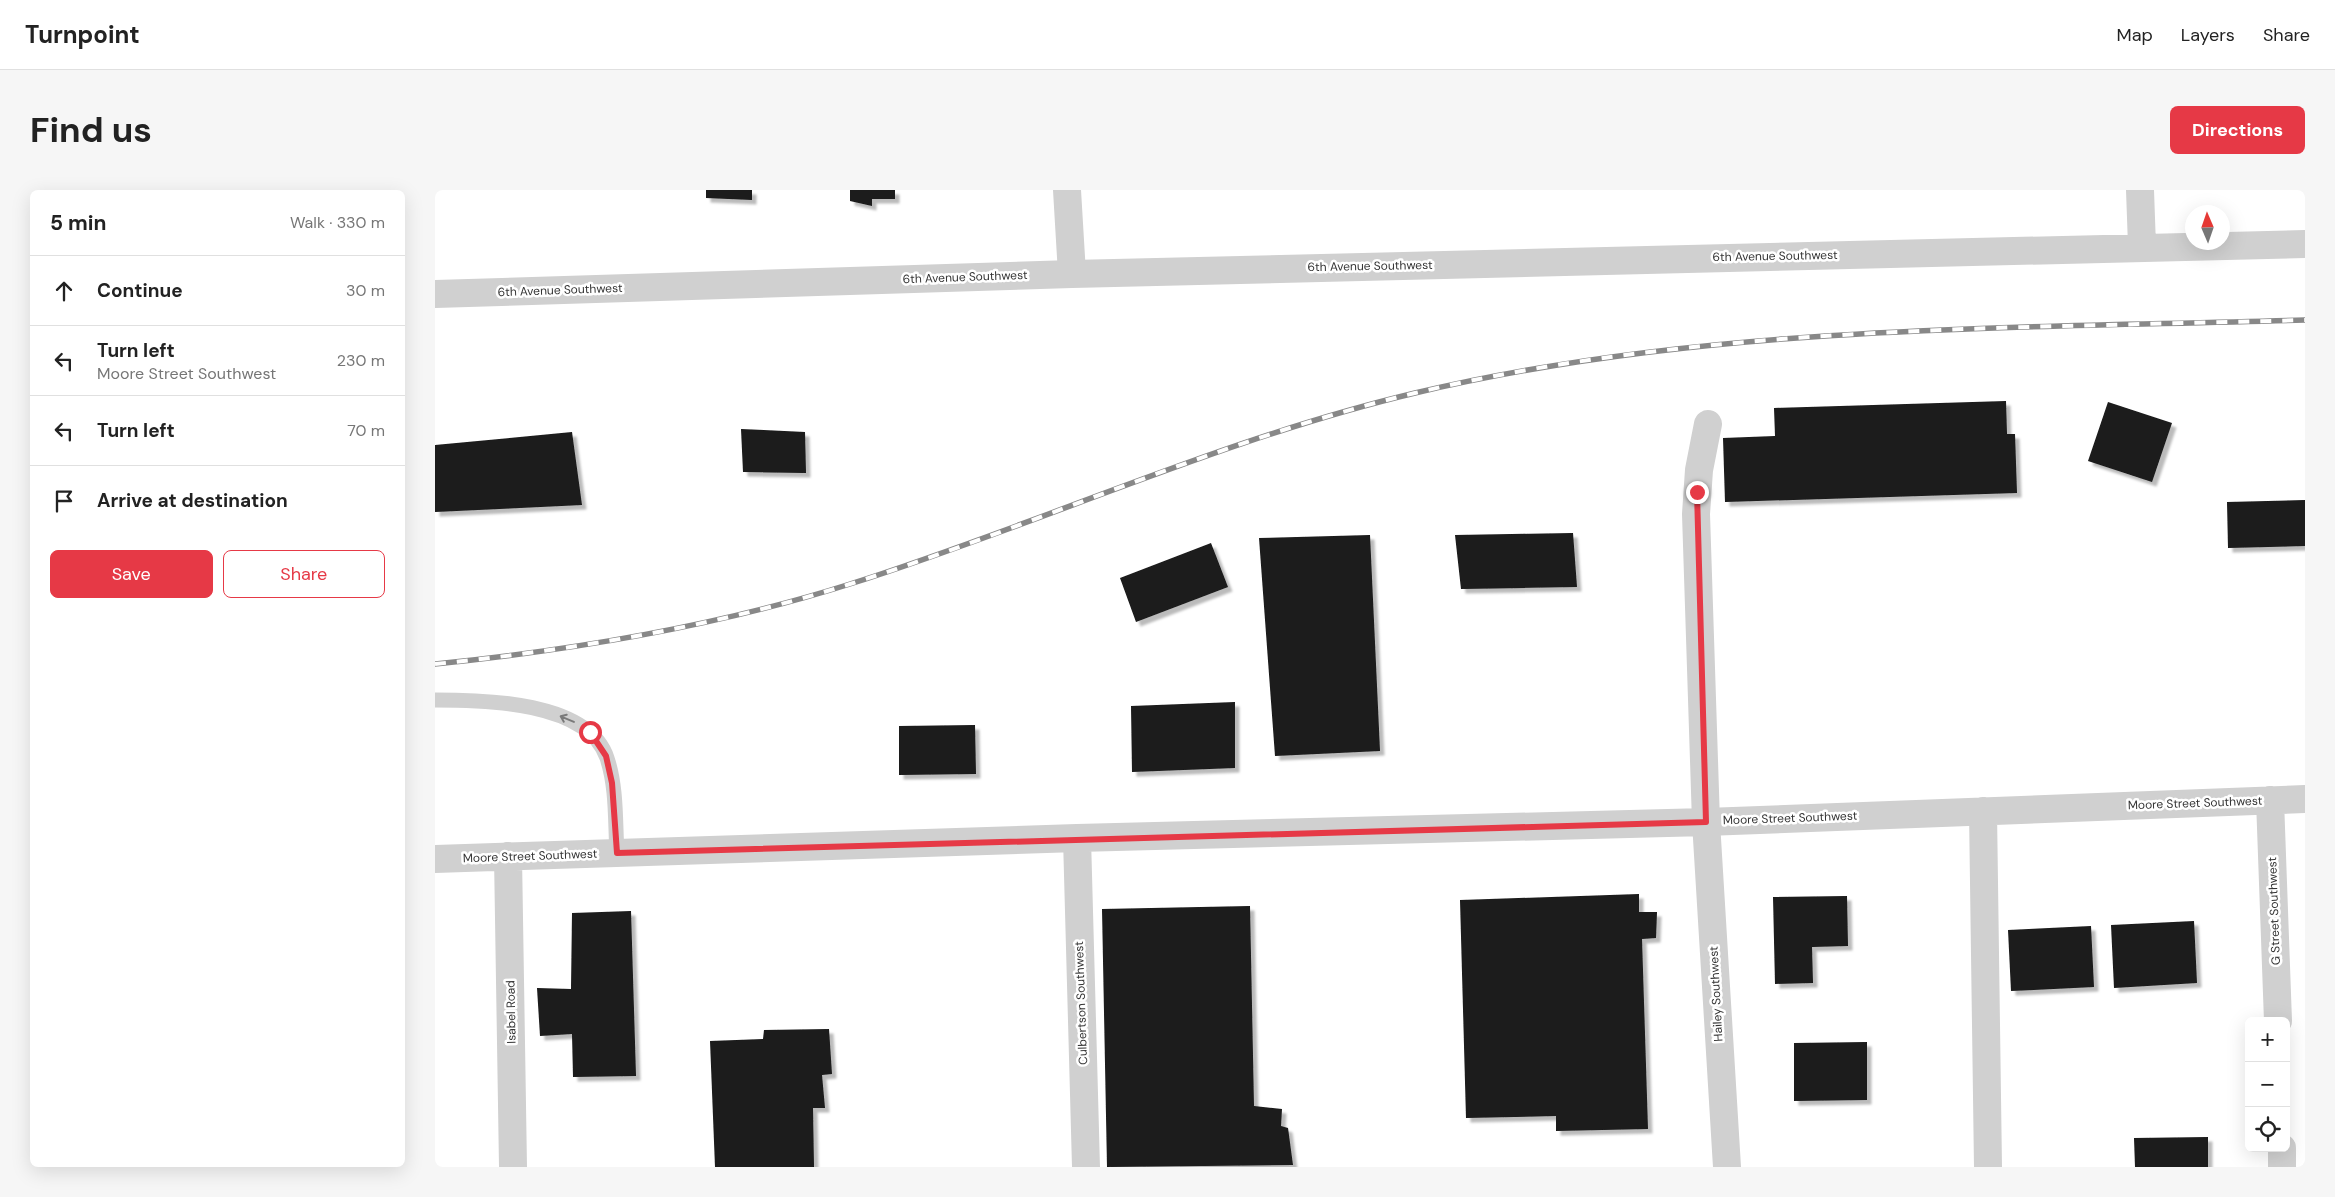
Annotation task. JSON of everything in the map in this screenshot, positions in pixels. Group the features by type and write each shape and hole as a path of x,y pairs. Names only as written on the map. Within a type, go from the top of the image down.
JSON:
{"street":[{"path":"1067,190 1072,274"},
{"path":"2140,190 2141,246"},
{"name":"6th Avenue Southwest","path":"435,294 1072,274 2141,246 2305,244"},
{"name":"Hailey Southwest","path":"1709,424 1699,470 1696,514 1706,822 1727,1167"},
{"name":"Moore Street Southwest","path":"435,859 1077,838 1706,822 2305,799"},
{"name":"G Street Southwest","path":"2270,800 2277,1017"},
{"path":"1983,811 1988,1167"},
{"name":"Culbertson Southwest","path":"1077,838 1086,1167"},
{"name":"Isabel Road","path":"508,856 513,1167"},
{"path":"2282,1152 2283,1167"}],"lane":[{"path":"435,700 480,700 532,709 567,717 590,732 606,756 612,783 617,853"}],"building":[{"path":"706,190 752,190 752,200 706,198"},
{"path":"850,190 895,190 895,199 872,199 872,206 850,201"},
{"path":"2006,401 2007,434 2015,434 2017,493 1725,502 1723,438 1775,436 1774,408"},
{"path":"2108,402 2172,423 2152,482 2088,461"},
{"path":"741,429 805,432 806,473 743,472"},
{"path":"572,432 582,505 435,512 435,445"},
{"path":"2305,500 2305,546 2228,548 2227,502"},
{"path":"1573,533 1577,587 1461,589 1455,535"},
{"path":"1370,535 1380,751 1275,756 1259,538"},
{"path":"1211,543 1228,587 1136,622 1120,578"},
{"path":"1235,702 1235,768 1132,772 1131,706"},
{"path":"975,725 976,774 899,775 899,726"},
{"path":"1639,894 1639,912 1657,912 1656,938 1642,939 1648,1129 1556,1131 1556,1116 1466,1118 1460,900"},
{"path":"1847,896 1848,946 1812,947 1813,983 1775,984 1773,897"},
{"path":"1250,906 1254,1106 1282,1109 1281,1126 1288,1128 1293,1165 1107,1167 1102,909"},
{"path":"631,911 636,1076 573,1077 572,1034 540,1036 537,988 571,989 572,913"},
{"path":"2194,921 2197,983 2114,988 2111,925"},
{"path":"2091,926 2094,987 2011,991 2008,930"},
{"path":"829,1029 832,1074 822,1075 825,1108 813,1108 814,1167 715,1167 710,1041 763,1039 764,1030"},
{"path":"1867,1042 1867,1100 1794,1101 1794,1043"},
{"path":"2208,1137 2208,1167 2135,1167 2134,1138"}],"railway":[{"path":"435,664 592,644 697,624 800,599 921,560 1131,483 1272,434 1343,412 1415,393 1525,370 1635,354 1746,342 1858,334 2305,320"}],"route":[{"path":"590,732 606,756 612,783 617,853 1077,838 1706,822 1696,514 1697,492"}]}
